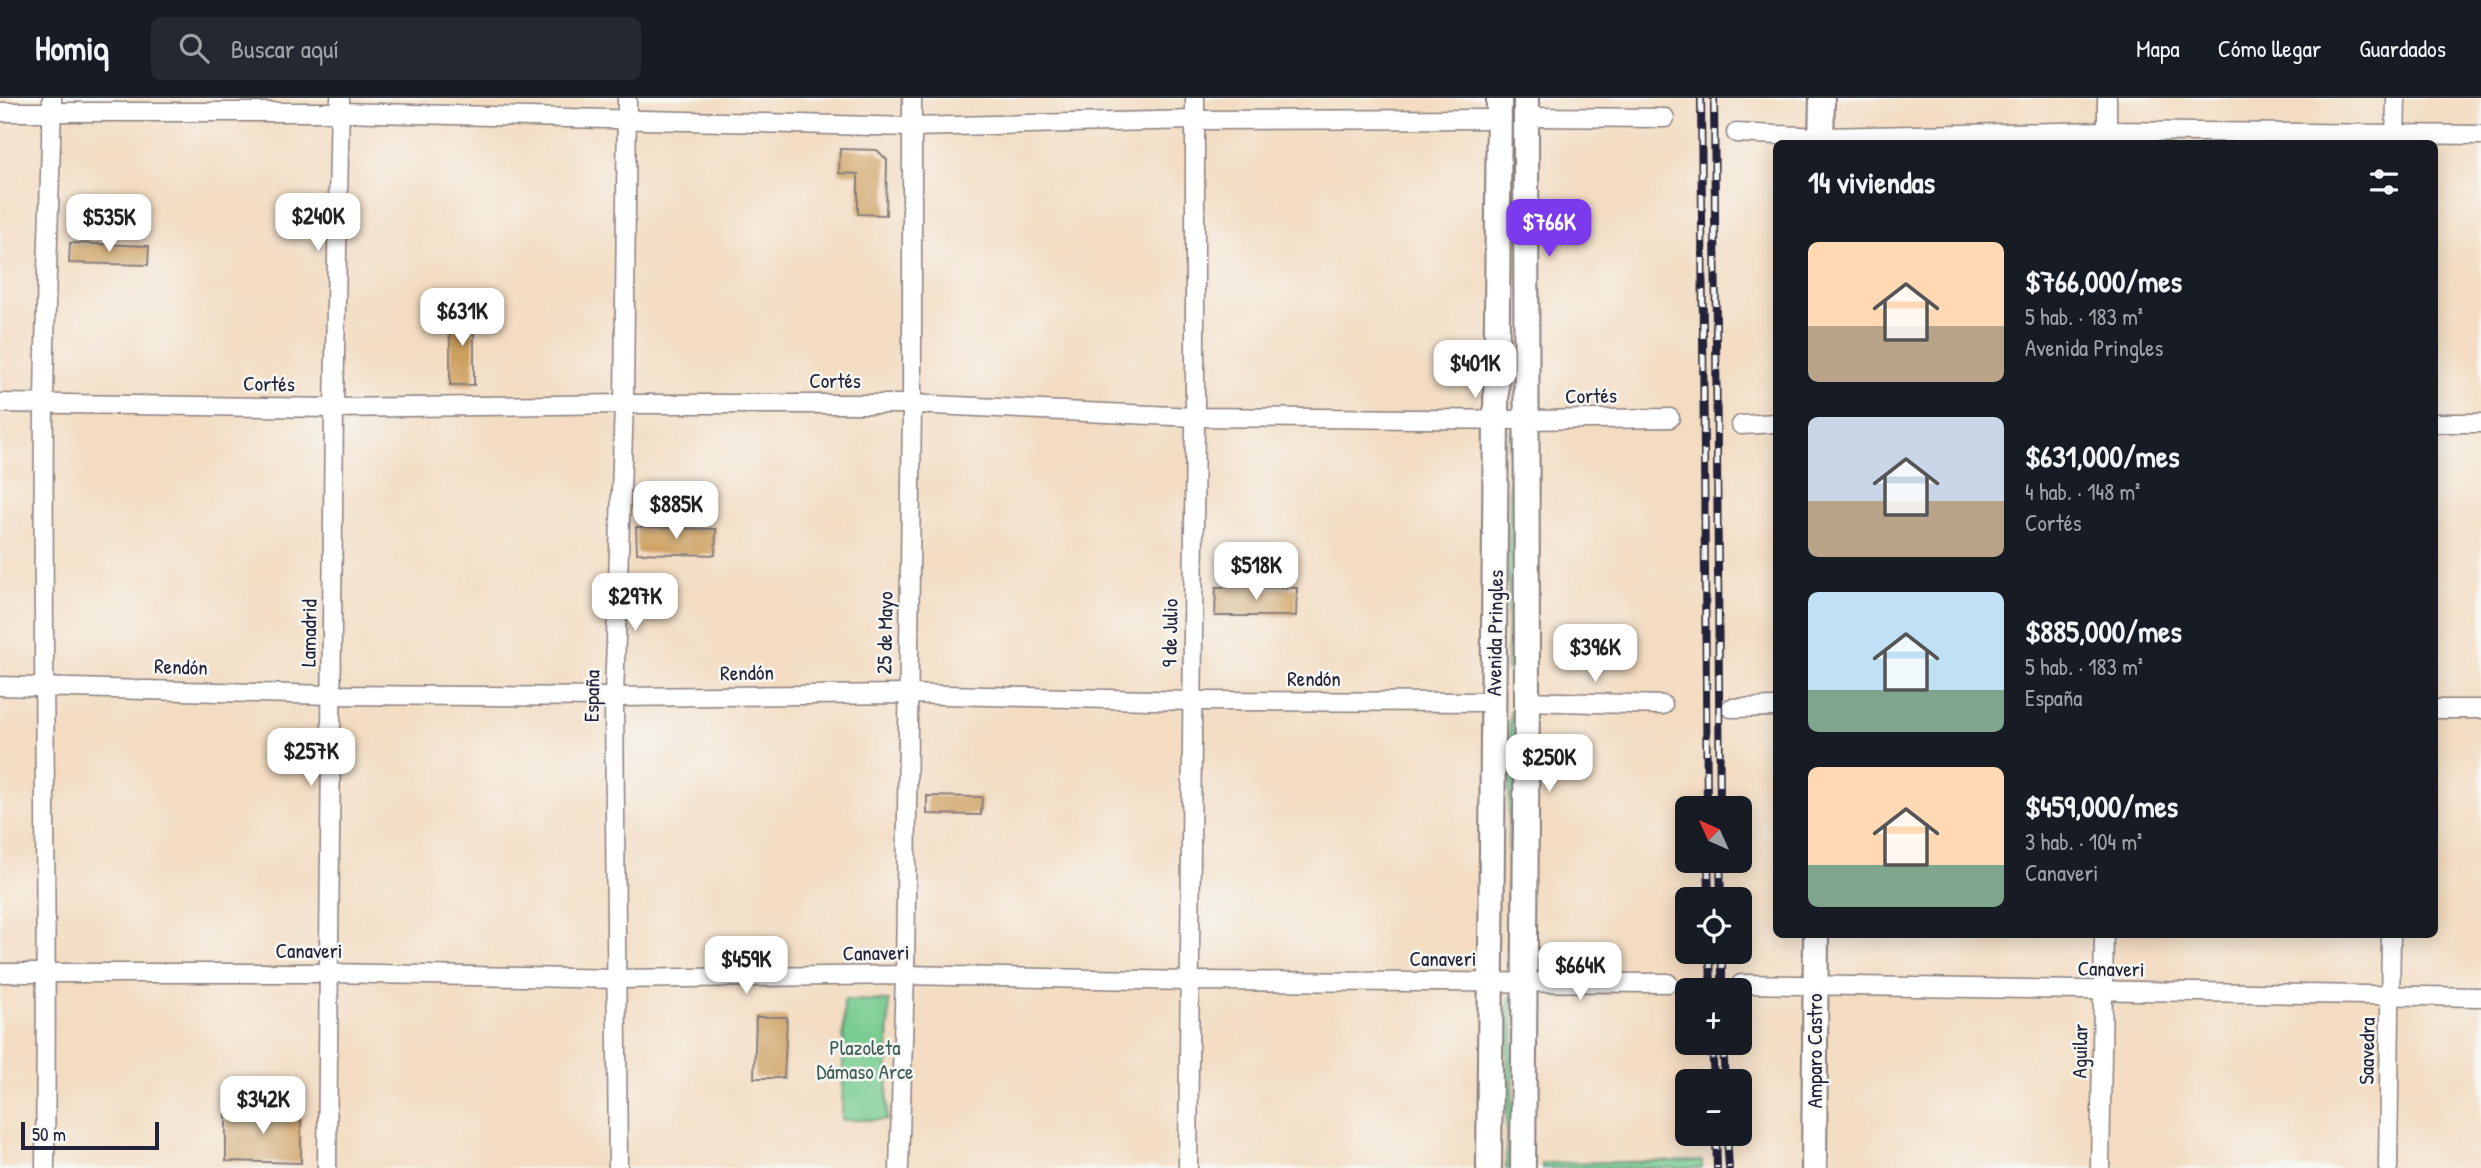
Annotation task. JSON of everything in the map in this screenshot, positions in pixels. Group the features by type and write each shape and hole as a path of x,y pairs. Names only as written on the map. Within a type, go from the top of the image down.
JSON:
{"main road":[{"path":"1821,140 1822,98"},
{"name":"Avenida Pringles","path":"1489,1168 1499,108"},
{"name":"Avenida Pringles","path":"1523,1168 1527,701 1526,108"},
{"name":"Amparo Castro","path":"1814,1168 1816,938"}],"street":[{"name":"España","path":"618,1168 614,697 624,404 627,98"},
{"name":"25 de Mayo","path":"899,1168 905,975 912,404 912,98"},
{"name":"9 de Julio","path":"1188,1168 1195,98"},
{"path":"2107,98 2107,137"},
{"path":"2395,139 2396,98"},
{"path":"0,112 52,105 340,105 627,121 911,127 1195,120 1499,108"},
{"path":"45,1168 47,973 44,403 52,105"},
{"name":"Lamadrid","path":"327,1168 334,408 340,105"},
{"path":"1526,108 1665,118"},
{"path":"1736,133 1821,140 2107,137 2395,139 2481,135"},
{"name":"Cortés","path":"0,403 334,408 912,404 1195,417 1525,420 1670,418"},
{"path":"2438,423 2481,423"},
{"path":"1741,425 1773,424"},
{"name":"Rendón","path":"0,686 331,695 614,697 907,694 1191,701 1494,702"},
{"path":"1527,701 1663,705"},
{"path":"1731,708 1773,707"},
{"path":"2438,709 2481,709"},
{"name":"Aguilar","path":"2101,1168 2104,938"},
{"name":"Saavedra","path":"2388,1168 2391,938"},
{"name":"Canaveri","path":"0,973 330,973 618,979 905,975 1189,981 1668,983"},
{"name":"Canaveri","path":"1752,984 2481,997"}],"green space":[{"path":"1511,137 1517,137 1514,377 1508,377"},
{"path":"1510,430 1516,430 1513,670 1507,670"},
{"path":"1510,711 1516,711 1514,951 1507,951"},
{"path":"1508,997 1514,997 1512,1168 1506,1168"},
{"name":"Plazoleta Dámaso Arce","path":"844,1000 889,1001 887,1120 842,1120"},
{"path":"1702,1161 1702,1168 1542,1168 1542,1163"}],"building":[{"path":"840,149 877,150 887,160 886,215 858,214 858,174 839,173"},
{"path":"70,243 149,246 148,265 69,263"},
{"path":"474,311 474,385 450,385 450,312"},
{"path":"636,527 716,529 715,555 637,553"},
{"path":"1216,587 1297,588 1296,616 1215,616"},
{"path":"927,796 982,797 981,815 927,814"},
{"path":"756,1017 787,1017 784,1078 754,1078"},
{"path":"226,1109 301,1111 301,1163 226,1161"}],"railway":[{"path":"1701,98 1707,796"},
{"path":"1714,98 1720,796"},
{"path":"1708,873 1709,887"},
{"path":"1720,873 1721,887"},
{"path":"1710,964 1711,978"},
{"path":"1722,964 1722,978"},
{"path":"1713,1055 1713,1069"},
{"path":"1724,1055 1724,1069"},
{"path":"1716,1146 1717,1168"},
{"path":"1728,1146 1729,1168"}]}
